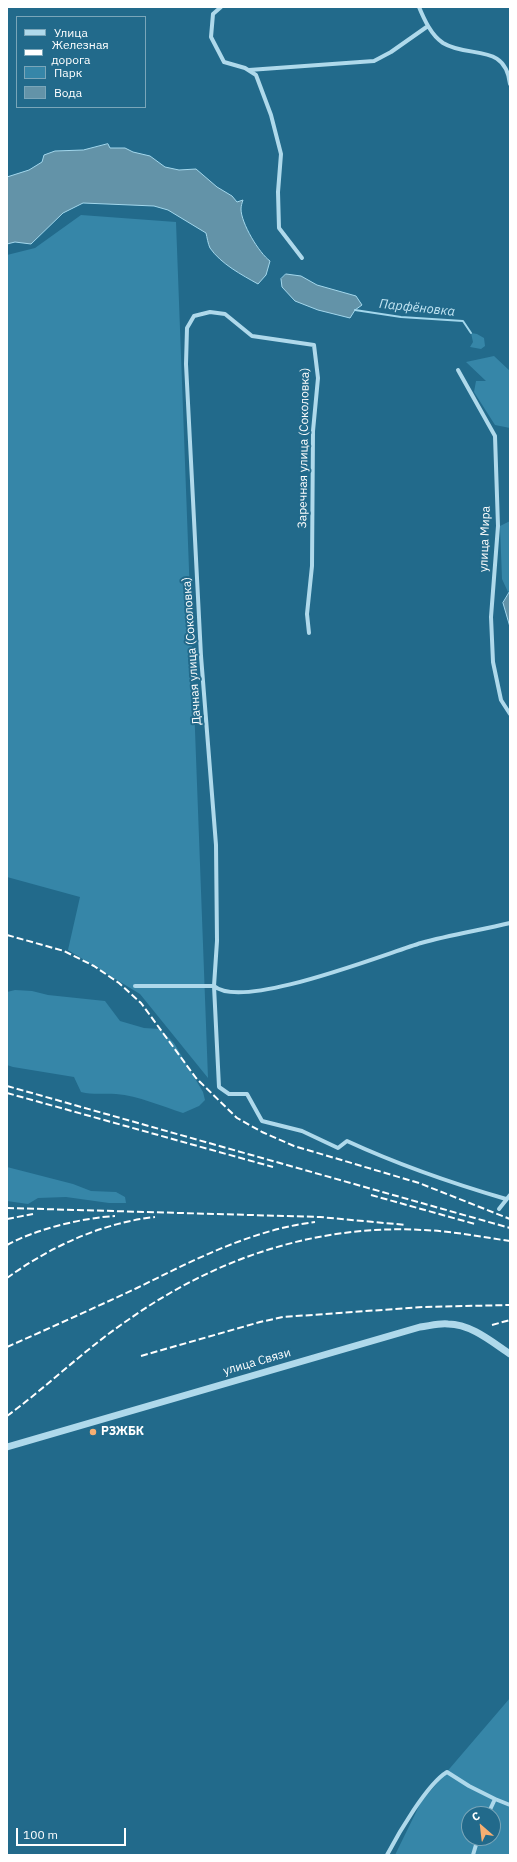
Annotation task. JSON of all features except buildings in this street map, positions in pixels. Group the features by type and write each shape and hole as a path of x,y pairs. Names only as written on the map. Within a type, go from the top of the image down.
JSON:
{"street":[{"path":"221,7 213,14 211,37 224,62 248,70 256,75 271,115 282,154 278,192 279,228 302,258"},
{"path":"419,7 428,26 442,42 464,51 483,53 498,58 510,75 510,84"},
{"path":"248,70 374,61 392,52 428,26"},
{"name":"Заречная улица (Соколовка)","path":"194,316 210,312 225,314 252,336 314,345 318,378 313,431 312,566 307,614 309,633"},
{"name":"Дачная улица (Соколовка)","path":"194,316 187,328 186,364 201,656 216,845 217,941 214,986 219,1087 229,1094 248,1094 262,1121 302,1131 338,1148 347,1141 389,1161 468,1188 506,1199"},
{"name":"улица Мира","path":"458,370 495,436 498,526 491,617 492,662 501,700 510,714"},
{"path":"135,986 214,986 219,991 239,993 268,990 317,977 423,943 510,923"},
{"path":"499,1209 510,1195"},
{"name":"улица Связи","path":"7,1447 420,1327 449,1324 468,1328 478,1332 510,1354"},
{"path":"387,1855 400,1831 422,1800 442,1775 447,1772 469,1786 510,1806"},
{"path":"492,1806 495,1799"}],"green space":[{"path":"81,215 176,222 208,1078 140,994 68,950 80,897 7,877 7,255 35,248"},
{"path":"471,333 477,334 484,338 485,346 481,349 470,347 473,342"},
{"path":"494,356 510,371 510,428 495,425 474,392 476,381 486,381 466,362"},
{"path":"510,521 510,590 508,592 502,579 500,526"},
{"path":"15,990 105,1001 120,1021 144,1028 160,1029 174,1043 203,1092 205,1100 199,1106 183,1113 125,1095 81,1092 74,1077 7,1065 7,992"},
{"path":"7,1167 73,1184 91,1191 116,1192 125,1197 126,1203 109,1203 66,1197 38,1198 28,1204 7,1201"},
{"path":"510,1698 510,1855 395,1855 421,1802"}],"water":[{"path":"108,144 110,148 125,148 133,152 150,156 165,167 179,170 196,169 217,187 232,196 237,202 243,200 241,208 247,229 261,251 270,261 266,275 258,284 239,273 220,259 210,248 206,233 168,210 154,206 83,203 63,213 31,244 15,242 7,244 7,177 29,170 42,162 44,155 55,151 83,150"},
{"path":"286,274 301,276 317,285 356,296 362,305 355,310 350,318 318,310 295,301 282,287 281,279"},
{"path":"510,591 510,627 503,603"}],"waterway":[{"name":"Парфёновка","path":"355,310 401,317 463,321 471,333"}],"railway":[{"path":"7,935 64,951 94,966 119,983 141,1003 196,1078 237,1118 262,1132 294,1146 419,1183 510,1219"},
{"path":"7,1086 510,1228"},
{"path":"7,1093 273,1167"},
{"path":"371,1195 475,1224"},
{"path":"7,1208 320,1217 406,1225"},
{"path":"7,1219 33,1214"},
{"path":"7,1245 45,1229 88,1219 115,1216"},
{"path":"7,1278 41,1256 77,1238 115,1225 155,1217"},
{"path":"7,1347 223,1248 268,1232 315,1222"},
{"path":"7,1416 112,1331 161,1298 195,1279 231,1263 268,1250 305,1240 344,1233 383,1230 423,1230 510,1241"},
{"path":"141,1356 260,1322 283,1317 423,1307 510,1305"},
{"path":"492,1325 510,1320"}],"place":[{"name":"РЗЖБК","path":"93,1432"}]}
